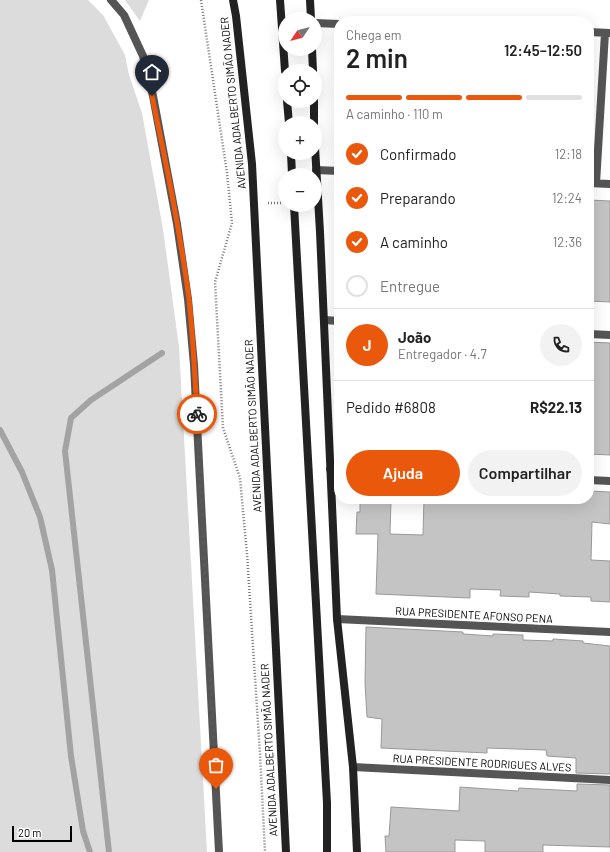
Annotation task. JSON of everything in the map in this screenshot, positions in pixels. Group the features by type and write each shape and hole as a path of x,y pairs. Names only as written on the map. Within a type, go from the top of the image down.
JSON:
{"main road":[{"name":"AVENIDA ADALBERTO SIMÃO NADER","path":"233,0 252,164 286,852"},
{"path":"280,0 285,64"},
{"path":"310,0 311,12"},
{"path":"294,212 327,795 327,852"},
{"path":"319,212 337,619 353,767 357,852"}],"street":[{"path":"111,0 124,15 143,56 176,216 188,299 194,365 219,852"},
{"path":"322,23 334,24"},
{"path":"594,32 608,33 594,164"},
{"path":"322,170 334,171"},
{"path":"594,183 610,184"},
{"path":"324,320 334,321"},
{"path":"594,334 610,335"},
{"path":"330,469 334,469"},
{"path":"594,480 610,481"},
{"name":"RUA PRESIDENTE AFONSO PENA","path":"337,619 610,632"},
{"name":"RUA PRESIDENTE RODRIGUES ALVES","path":"353,767 610,780"}],"path":[{"path":"201,0 227,174 232,223 215,282 223,428 240,478 247,554 265,852"}],"shaded area":[{"path":"0,0 88,0 103,15 125,55 129,75 142,113 163,229 179,347 207,852 0,852"},
{"path":"125,0 149,0 140,21"}],"building":[{"path":"594,200 610,201 610,302 594,301"},
{"path":"594,342 610,343 610,455 594,454"},
{"path":"594,491 610,492 610,524 592,522 591,560 610,561 610,602 591,601 591,597 560,596 560,594 529,592 529,597 500,596 501,590 470,589 470,598 376,594 378,534 356,534 357,512 360,512 360,504 391,504 390,534 423,535 424,504 594,504"},
{"path":"366,627 463,632 463,634 493,636 493,634 523,635 523,640 553,641 553,639 583,641 583,643 610,646 610,774 576,773 576,758 547,756 546,750 487,748 487,753 381,748 382,719 367,717 365,683"},
{"path":"577,784 610,785 610,847 543,845 543,852 485,852 485,841 455,840 455,852 386,852 385,836 389,836 391,807 459,811 460,787 518,791 519,788 577,791"}],"waterway":[{"path":"109,852 65,451 71,418 91,400 162,353"},
{"path":"0,430 22,472 40,517 52,570 71,756 83,831 90,852"}],"way so far":[{"path":"197,414 216,789"}],"route":[{"path":"152,96 177,224 188,299 197,414"}]}
